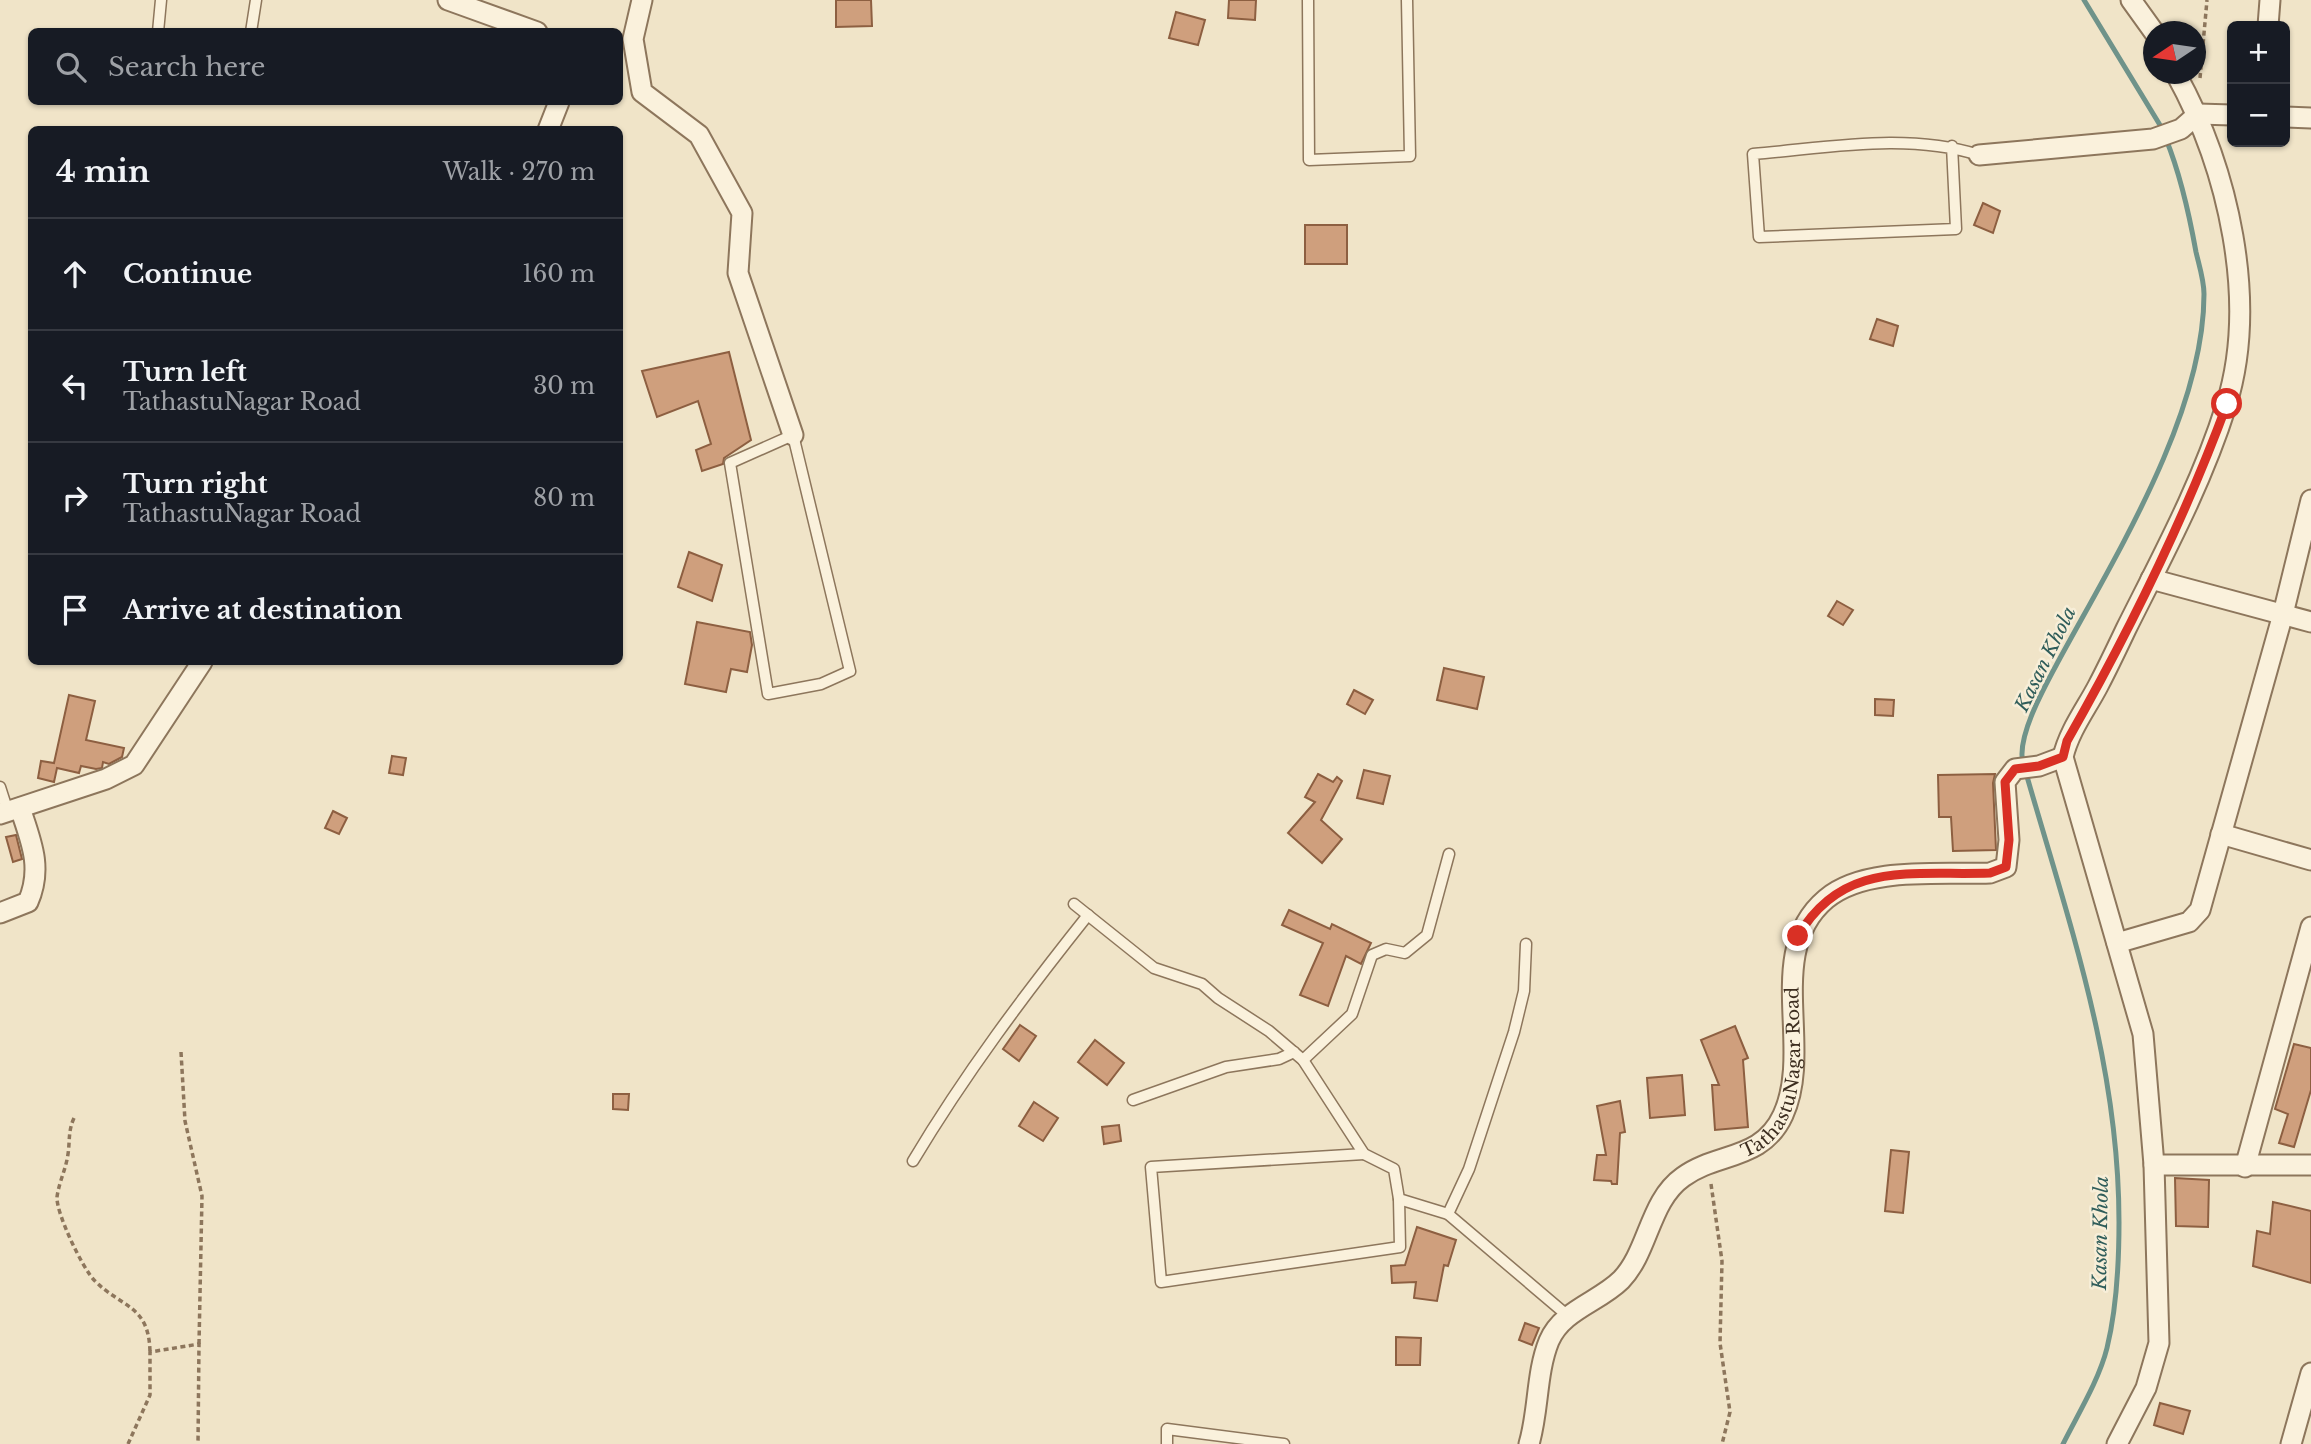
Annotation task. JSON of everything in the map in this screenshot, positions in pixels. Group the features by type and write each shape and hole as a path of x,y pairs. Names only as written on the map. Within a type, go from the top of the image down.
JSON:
{"street":[{"path":"448,0 526,28"},
{"path":"642,0 626,41 642,92 699,135 742,214 738,273 793,435"},
{"path":"2131,0 2146,21"},
{"path":"2269,21 2270,0"},
{"path":"2117,1444 2146,1388 2159,1343 2154,1165 2143,1034 2063,757 2067,741 2151,579 2206,460 2227,404 2240,318 2239,290 2225,197 2198,114 2182,84"},
{"path":"550,126 558,105"},
{"path":"1979,155 2153,139 2181,129 2198,114 2227,115"},
{"path":"2290,117 2311,118"},
{"path":"2117,943 2196,918 2283,614 2311,500"},
{"path":"2151,579 2311,622"},
{"path":"0,914 28,902 35,886 37,857 10,811 106,779 134,765 200,665"},
{"name":"TathastuNagar Road","path":"1529,1444 1536,1420 1542,1367 1550,1338 1568,1316 1621,1280 1638,1255 1665,1195 1683,1177 1709,1164 1740,1156 1767,1138 1782,1117 1792,1091 1795,1041 1793,969 1798,936 1812,913 1828,898 1867,879 1990,873 2006,867 2009,840 2005,782 2015,769 2039,766 2063,757"},
{"path":"2221,834 2311,860"},
{"path":"2245,1167 2311,927"},
{"path":"2154,1165 2311,1165"},
{"path":"2291,1444 2311,1373"}],"lane":[{"path":"158,28 161,0"},
{"path":"252,28 257,0"},
{"path":"1308,0 1309,160 1410,156 1407,0"},
{"path":"1952,146 1956,229 1759,237 1753,154 1913,142 1952,146 1979,155"},
{"path":"793,435 850,671 821,684 768,694 730,463 793,435"},
{"path":"0,786 10,811"},
{"path":"1303,1060 1352,1014 1372,955 1386,949 1405,953 1414,949 1427,935 1449,854"},
{"path":"1074,904 1154,968 1202,984 1294,1052 1303,1060 1364,1154"},
{"path":"913,1161 954,1093 1023,996 1088,915"},
{"path":"1448,1214 1469,1169 1514,1032 1524,991 1526,944"},
{"path":"1133,1100 1226,1067 1279,1059 1294,1052"},
{"path":"1364,1154 1394,1169 1399,1199 1400,1247 1161,1282 1151,1167 1364,1154"},
{"path":"1399,1199 1448,1214 1568,1316"},
{"path":"1167,1444 1167,1429 1284,1444"}],"path":[{"path":"2198,114 2207,0"},
{"path":"181,1052 185,1121 202,1196 198,1444"},
{"path":"74,1118 68,1131 68,1154 57,1198 58,1215 93,1279 110,1296 137,1311 149,1337 150,1395 128,1444"},
{"path":"1709,1164 1722,1261 1720,1343 1730,1412 1722,1444"},
{"path":"150,1352 199,1344"}],"building":[{"path":"836,0 871,0 872,26 836,27"},
{"path":"1229,0 1256,0 1255,20 1228,18"},
{"path":"1176,12 1205,20 1198,45 1169,38"},
{"path":"1983,203 2000,211 1993,233 1974,225"},
{"path":"1305,225 1347,225 1347,264 1305,264"},
{"path":"1877,319 1898,326 1893,346 1870,339"},
{"path":"729,352 751,440 724,458 723,464 702,471 696,450 711,444 698,401 657,417 642,371"},
{"path":"689,552 722,565 712,601 678,587"},
{"path":"1837,601 1853,610 1843,625 1828,616"},
{"path":"697,622 750,632 752,645 747,672 731,669 726,692 685,684"},
{"path":"1444,668 1484,677 1477,709 1437,700"},
{"path":"1354,690 1373,700 1365,714 1347,704"},
{"path":"69,695 95,701 86,740 124,748 122,757 109,764 103,762 102,768 81,766 79,773 57,768 54,782 38,778 41,761 54,763"},
{"path":"1875,699 1894,700 1893,716 1875,715"},
{"path":"392,756 406,758 403,775 389,773"},
{"path":"1364,770 1390,776 1383,804 1357,798"},
{"path":"1318,774 1333,782 1337,777 1342,781 1321,820 1342,839 1322,863 1288,833 1315,802 1305,797"},
{"path":"1995,774 1993,783 1996,850 1953,851 1951,817 1939,817 1938,775"},
{"path":"333,811 347,818 339,834 325,828"},
{"path":"16,835 22,859 13,862 6,837"},
{"path":"1289,910 1330,929 1332,924 1371,943 1361,964 1346,956 1328,1006 1300,995 1323,943 1282,925"},
{"path":"1020,1025 1036,1036 1019,1061 1003,1049"},
{"path":"1735,1026 1748,1058 1743,1060 1748,1127 1715,1130 1712,1085 1719,1085 1701,1040"},
{"path":"1095,1040 1124,1063 1107,1085 1078,1062"},
{"path":"2294,1044 2311,1048 2311,1090 2294,1147 2279,1143 2288,1114 2275,1109"},
{"path":"1682,1075 1685,1115 1650,1118 1647,1078"},
{"path":"613,1094 629,1094 628,1110 613,1109"},
{"path":"1620,1101 1625,1132 1620,1133 1617,1184 1612,1184 1611,1181 1594,1180 1597,1155 1606,1155 1597,1106"},
{"path":"1034,1102 1058,1118 1043,1141 1019,1126"},
{"path":"1119,1125 1121,1141 1104,1144 1102,1127"},
{"path":"1891,1150 1909,1152 1903,1213 1885,1211"},
{"path":"2175,1178 2209,1180 2208,1227 2176,1226"},
{"path":"2273,1202 2311,1211 2311,1283 2253,1266 2257,1231 2270,1234"},
{"path":"1417,1227 1456,1240 1448,1266 1444,1265 1437,1301 1414,1298 1416,1282 1392,1283 1391,1266 1405,1265"},
{"path":"1525,1323 1539,1328 1532,1345 1519,1340"},
{"path":"1396,1337 1421,1338 1420,1365 1396,1365"},
{"path":"2160,1403 2190,1411 2183,1434 2154,1425"}],"waterway":[{"name":"Kasan Khola","path":"2084,0 2163,130"},
{"name":"Kasan Khola","path":"2023,763 2022,752 2028,725 2053,670 2153,483 2189,387 2200,340 2204,289 2184,195 2166,139"},
{"name":"Kasan Khola","path":"2026,773 2089,994 2111,1106 2117,1163 2119,1253 2107,1348 2088,1397 2063,1444"}],"route":[{"path":"1798,936 1812,913 1828,898 1847,886 1867,879 1990,873 2006,867 2009,840 2005,782 2015,769 2039,766 2063,757 2067,741 2099,684 2151,579 2206,460 2227,404"}]}
